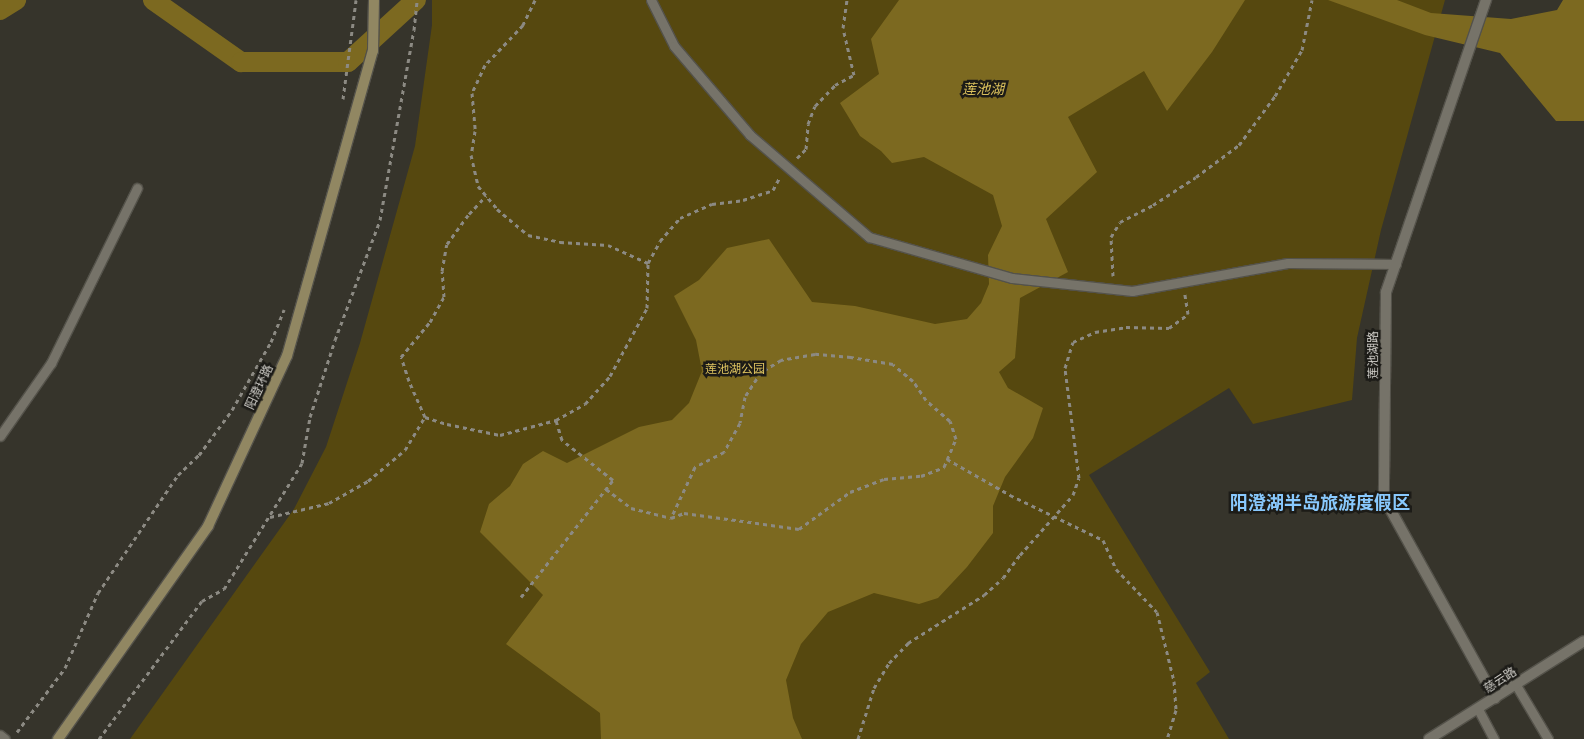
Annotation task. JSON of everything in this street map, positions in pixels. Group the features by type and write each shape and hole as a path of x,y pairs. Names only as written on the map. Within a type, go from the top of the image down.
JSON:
{"main road":[{"name":"阳澄环路","path":"58,739 208,526 287,356 373,51 374,0"}],"street":[{"name":"莲池湖路","path":"1486,0 1386,292 1384,498 1495,698"},
{"name":"慈云路","path":"1429,739 1584,641"}],"lane":[{"path":"651,0 674,46 750,136 869,237 1012,278 1132,291 1288,264 1396,264"},
{"path":"0,436 51,363 137,188"},
{"path":"1516,685 1548,739"},
{"path":"1478,709 1494,739"},
{"path":"0,735 5,739"}],"path":[{"path":"342,108 356,0"},
{"path":"99,739 202,601 224,589 302,463 313,409 335,340 380,220 414,30 417,0"},
{"path":"535,0 522,25 485,65 472,93 476,131 470,155 478,186 497,208 528,235 560,242 608,246 648,263"},
{"path":"425,417 500,435 556,420 585,404 610,376 648,308 648,263 660,241 680,218 712,204 743,200 773,190 787,167 806,149 808,124 815,106 835,85 854,75 843,28 848,0"},
{"path":"1113,289 1111,237 1120,222 1153,205 1189,182 1239,145 1275,96 1302,50 1312,0"},
{"path":"425,417 401,357 430,322 444,297 442,271 447,244 469,214 486,196"},
{"path":"858,739 874,688 888,663 908,643 984,595 1003,578 1052,517 1073,495 1078,478 1066,368 1073,342 1095,332 1126,328 1169,328 1188,314 1183,282"},
{"path":"12,739 65,668 98,593 178,475 199,455 232,410 271,342 286,302"},
{"path":"606,488 631,508 671,518 684,513 799,529 850,492 884,479 921,476 944,467 956,439 950,421 926,400 913,381 893,364 851,357 815,354 781,360 761,372 745,397 740,423 724,452 695,467 671,518"},
{"path":"269,517 329,503 368,481 405,450 425,417"},
{"path":"521,597 613,480 562,440 556,420"},
{"path":"947,459 1010,496 1104,540 1116,569 1158,612 1174,681 1176,710 1167,739"}],"green space":[{"name":"莲池湖公园","path":"432,0 1445,0 1381,230 1357,338 1352,400 1253,424 1229,388 1089,475 1210,672 1196,683 1229,739 130,739 294,509 326,447 360,343 415,146 432,25"}],"water":[{"name":"莲池湖","path":"899,0 1245,0 1212,52 1167,111 1144,71 1068,117 1097,172 1046,219 1068,272 1020,298 1015,358 999,372 1008,388 1043,408 1033,438 1005,477 993,506 993,533 967,567 938,598 919,604 874,593 828,612 801,644 786,680 793,718 802,739 601,739 600,713 506,644 543,595 480,532 489,504 510,486 523,464 543,451 567,463 639,427 672,420 689,403 702,371 696,340 674,296 699,280 727,248 769,239 812,302 855,306 935,324 967,319 981,303 989,284 988,255 1002,226 993,195 924,157 892,163 881,151 860,136 840,103 879,74 871,39"},
{"path":"1328,0 1397,0 1431,13 1511,19 1557,10 1563,0 1584,0 1584,121 1556,121 1500,53 1425,35"}],"waterway":[{"path":"0,10 16,0"},
{"path":"153,0 241,62 348,62 416,0"}],"district":[{"name":"阳澄湖半岛旅游度假区","path":"1320,503"}]}
